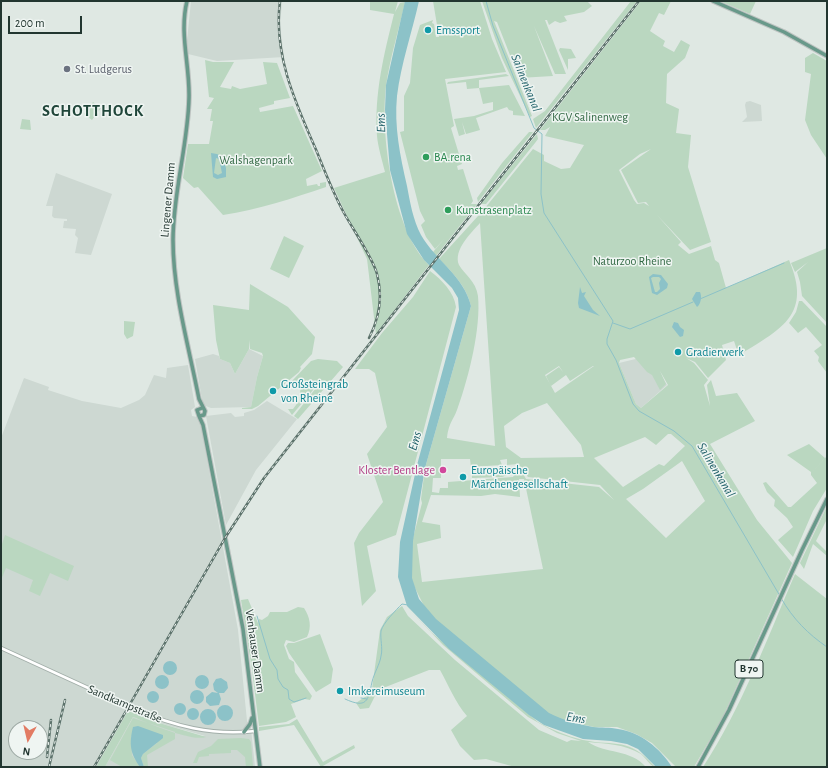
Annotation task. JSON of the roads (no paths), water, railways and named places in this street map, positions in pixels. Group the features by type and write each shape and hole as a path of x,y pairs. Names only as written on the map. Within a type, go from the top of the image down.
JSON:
{"main road":[{"name":"Lingener Damm","path":"187,1 184,40 189,98 174,214 173,240 177,289 200,408"},
{"path":"713,1 784,32 827,56"},
{"path":"200,408 205,411 203,425 197,413 200,408"},
{"path":"199,416 204,415"},
{"name":"Venhauser Damm","path":"203,425 243,629 260,767"},
{"name":"B 70","path":"698,767 729,712 797,560 827,499"},
{"path":"244,732 252,721 252,707"}],"street":[{"name":"Sandkampstraße","path":"1,648 134,709 187,728 214,733 255,731"}],"water":[{"path":"405,1 419,1 401,72 397,96 396,118 402,164 411,205 421,235 434,253 456,277 467,295 471,306 425,468 413,541 412,578 419,599 436,619 549,713 581,725 615,728 642,737 662,753 672,767 656,767 638,749 627,744 583,739 544,725 529,715 449,649 407,606 398,577 400,542 417,465 459,310 458,298 452,288 424,260 407,234 390,170 385,110 386,85"},
{"path":"211,153 222,157 226,168 226,177 217,179 213,177","holes":["216,158 219,159 222,173 218,175 214,173"]},
{"path":"653,274 661,275 668,284 667,288 657,295 652,293 649,277","holes":["659,277 661,279 659,283 660,289 655,292 651,278"]},
{"path":"580,287 582,293 586,292 584,296 593,310 600,316 579,308 578,303"},
{"path":"696,292 700,292 701,296 697,307 692,299"},
{"path":"674,322 678,323 684,330 683,336 680,337 672,327"},
{"path":"170,661 175,663 177,668 175,673 170,675 165,673 163,668 165,663"},
{"path":"162,675 167,677 169,682 167,687 162,689 157,687 155,682 157,677"},
{"path":"202,675 207,677 209,682 207,687 202,689 197,687 195,682 197,677"},
{"path":"221,678 227,682 228,688 224,693 219,693 221,699 219,705 210,706 206,702 206,697 212,692 218,693 214,690 213,684 216,679"},
{"path":"197,690 202,692 204,697 202,702 197,704 192,702 190,697 192,692"},
{"path":"155,691 158,692 158,702 151,703 148,702 147,695 148,692"},
{"path":"182,703 185,704 185,714 178,715 175,714 174,707 175,704"},
{"path":"225,705 232,710 233,713 228,720 225,721 218,716 217,713 222,706"},
{"path":"195,708 198,709 198,719 191,720 188,719 187,712 188,709"},
{"path":"208,709 215,714 216,717 211,724 208,725 201,720 200,717 205,710"},
{"path":"138,726 163,735 163,738 143,754 141,758 144,767 140,767 132,753 131,748 133,727"}],"waterway":[{"name":"Salinenkanal","path":"486,1 493,26 534,128 542,134 541,194 544,213 613,321 607,339 607,344 616,360 633,404 639,411 674,431 692,446 780,596"},
{"path":"700,299 784,263"},
{"path":"613,323 630,329 693,302"},
{"name":"Salinenkanal","path":"781,598 801,626 827,647"},
{"path":"345,699 352,702 362,703 368,698 382,650 382,628 402,604 408,605"},
{"path":"257,616 270,659 277,670 278,679 283,687 288,690 289,699 294,702 306,698"},
{"path":"361,698 367,699"},
{"name":"Salinenkanal","path":"827,699 827,708"}],"railway":[{"path":"280,1 280,41 283,60 294,97 336,198 367,252 377,274 380,299 378,315 369,338"},
{"path":"94,767 225,538 264,478 639,1"},
{"path":"49,767 65,700"},
{"path":"48,748 51,720"}],"place":[{"name":"Emssport","path":"428,30"},
{"name":"St. Ludgerus","path":"67,69"},
{"name":"BA.rena","path":"426,157"},
{"name":"Kunstrasenplatz","path":"448,210"},
{"name":"Gradierwerk","path":"678,352"},
{"name":"Großsteingrab von Rheine","path":"273,391"},
{"name":"Kloster Bentlage","path":"443,470"},
{"name":"Europäische Märchengesellschaft","path":"463,477"},
{"name":"Imkereimuseum","path":"340,691"}],"district":[{"name":"SCHOTTHOCK","path":"93,111"}],"park label":[{"name":"KGV Salinenweg","path":"590,117"},
{"name":"Walshagenpark","path":"256,160"},
{"name":"Naturzoo Rheine","path":"632,261"}],"water label":[{"name":"Ems","path":"381,123"},
{"name":"Ems","path":"415,441"},
{"name":"Ems","path":"576,718"}]}
